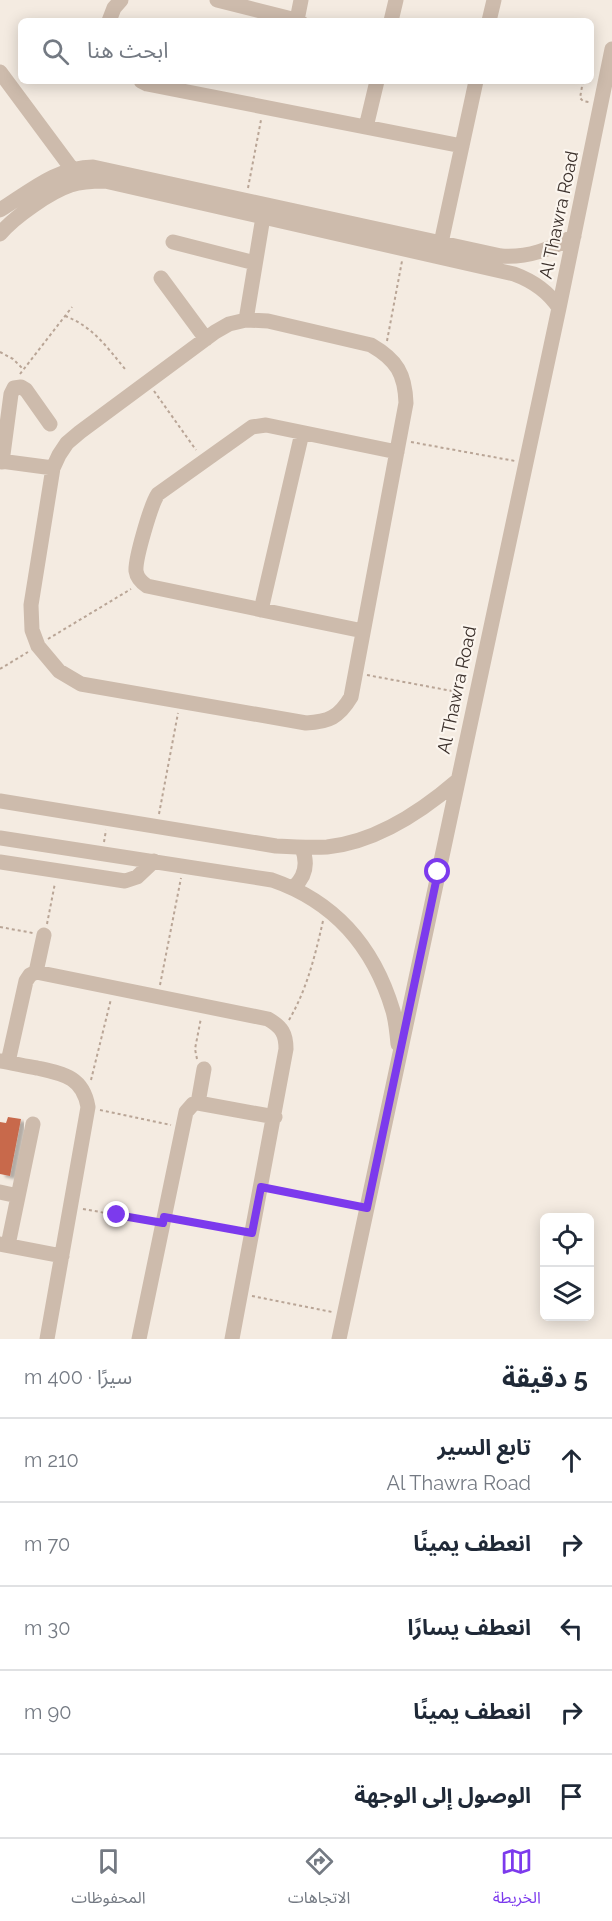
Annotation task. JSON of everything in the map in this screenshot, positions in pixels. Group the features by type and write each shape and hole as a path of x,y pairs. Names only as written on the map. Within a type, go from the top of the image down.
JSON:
{"street":[{"path":"110,18 114,8 121,0"},
{"path":"217,0 286,18"},
{"path":"298,18 301,0"},
{"path":"392,18 396,0"},
{"path":"490,18 494,0"},
{"name":"Al Thawra Road","path":"339,1339 612,49"},
{"path":"0,72 72,169"},
{"path":"147,84 462,146"},
{"path":"366,127 376,84"},
{"path":"441,243 475,84"},
{"path":"0,210 52,177 82,167 104,169 263,217 315,222"},
{"path":"2,227 62,189 78,183 105,182 246,200 315,222 370,234 441,243 500,263 547,293 559,308"},
{"path":"246,320 263,217"},
{"path":"370,234 405,249 500,263 536,254 574,236"},
{"path":"173,242 255,263"},
{"path":"161,278 206,339"},
{"path":"246,320 268,321 371,345 385,353 395,363 405,387 406,404 351,697 344,710 320,723 306,723 81,684 59,671 38,646 33,630 31,605 53,468 67,443 148,381 229,324 246,320"},
{"path":"50,424 26,390 17,387 11,394 1,462 53,468"},
{"path":"363,631 147,586 138,578 136,567 153,501 203,460 252,427 266,425 302,433 398,446"},
{"path":"261,609 302,433"},
{"path":"0,801 276,846 328,847 372,835 403,820 433,802 458,781"},
{"path":"0,837 272,880 294,887 326,906 344,922 358,940 380,975 394,1013 400,1053"},
{"path":"294,887 305,872 306,860 302,848"},
{"path":"0,862 125,881 137,877 154,861"},
{"path":"36,972 44,936"},
{"path":"47,1339 87,1102 81,1086 71,1078 59,1073 4,1061 26,981 36,972 268,1019 283,1030 286,1049 275,1117 232,1339"},
{"path":"198,1103 204,1069"},
{"path":"139,1339 186,1112 193,1104 198,1103 275,1117"},
{"path":"33,1124 18,1196 4,1244 62,1256"},
{"path":"0,1192 18,1196"}],"path":[{"path":"582,84 581,99 601,105"},
{"path":"246,200 263,107"},
{"path":"385,353 405,249"},
{"path":"17,387 23,369 72,307"},
{"path":"65,316 92,331 125,369"},
{"path":"0,352 13,359 23,369"},
{"path":"148,381 203,460"},
{"path":"398,446 526,463"},
{"path":"0,669 142,582"},
{"path":"355,673 452,692 455,695 454,716 471,721"},
{"path":"157,826 180,701"},
{"path":"102,853 109,819"},
{"path":"158,996 184,866"},
{"path":"0,927 44,936 58,871"},
{"path":"283,1030 300,1000 311,972 326,906"},
{"path":"114,987 87,1102 183,1127"},
{"path":"204,1006 195,1055 204,1069"},
{"path":"261,1187 367,1208"},
{"path":"71,1207 252,1233"},
{"path":"240,1294 344,1315"}],"building":[{"path":"8,1117 21,1119 10,1176 0,1174 0,1122 6,1123"}],"route":[{"path":"117,1215 163,1223 164,1217 252,1233 261,1187 367,1208 438,872"}]}
